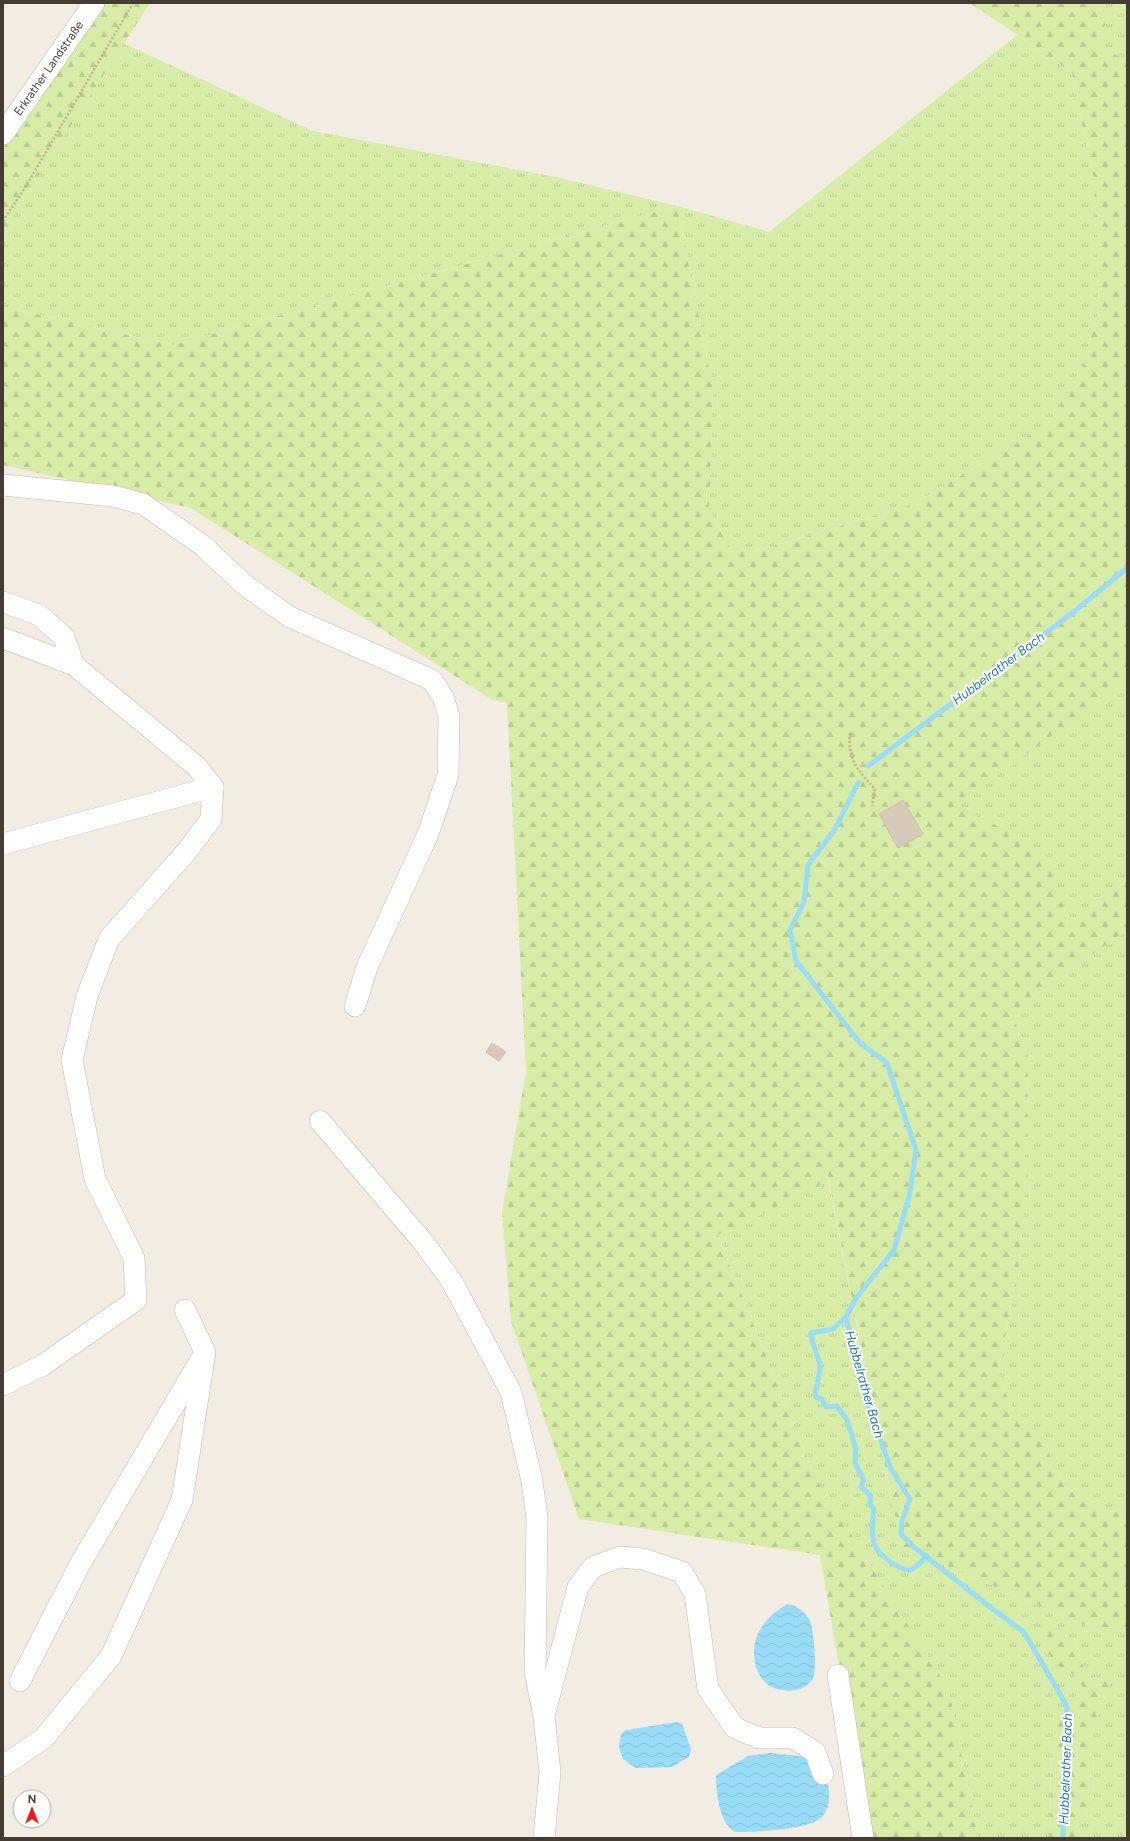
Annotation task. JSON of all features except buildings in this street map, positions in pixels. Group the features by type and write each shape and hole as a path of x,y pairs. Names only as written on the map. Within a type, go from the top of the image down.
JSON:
{"street":[{"name":"Erkrather Landstraße","path":"3,134 94,3"},
{"path":"3,485 113,496 143,504 202,545 246,586 290,617 432,680 443,697 449,716 448,775 428,834 367,967 355,1006"},
{"path":"3,602 39,615 64,637 74,665"},
{"path":"3,638 74,665 196,766 213,787 211,819 187,851 109,939 87,996 72,1060 95,1179 134,1258 136,1300 43,1365 3,1385"},
{"path":"3,844 213,787"},
{"path":"320,1121 423,1242 451,1280 511,1392 532,1481 537,1518 535,1672 544,1717 550,1772 544,1838"},
{"path":"3,1766 44,1738 111,1656 182,1500 206,1352 185,1310"},
{"path":"20,1682 80,1564 206,1352"},
{"path":"544,1717 578,1587 593,1567 620,1557 643,1559 682,1572 695,1594 708,1689 735,1728 758,1738 793,1738 815,1752 823,1774"},
{"path":"838,1675 863,1838"}],"path":[{"path":"3,221 26,186 133,3"},
{"path":"850,733 848,744 856,769 875,789 872,806"}],"green space":[{"path":"105,3 150,3 3,231 3,148 70,49"},
{"path":"970,3 1098,3 1105,24 1101,49 1127,59 1127,680 956,806 1009,832 1049,867 1062,896 1067,925 1127,881 1127,930 1034,996 1014,1019 1028,1061 1026,1165 1020,1259 998,1374 1016,1419 1041,1437 1065,1487 1096,1509 1127,1514 1127,1631 1091,1628 901,1546 826,1167 818,1187 718,1235 813,1474 949,1690 978,1838 864,1838 859,1783 820,1555 579,1519 511,1321 502,1213 526,1072 507,703 491,699 191,508 3,465 3,307 173,345 677,206 713,387 709,509 731,550 769,548 913,504 1047,425 1082,369 1099,308 1094,179 1072,72"},
{"path":"1098,3 1127,3 1127,59 1101,49 1105,24"},
{"path":"1017,35 1072,72 1094,179 1099,308 1082,369 1047,425 913,504 768,548 731,550 709,509 713,387 677,206 769,232"},
{"path":"123,43 313,131 556,177 677,206 173,345 3,307 3,231"},
{"path":"1127,680 1127,881 1067,925 1062,896 955,806"},
{"path":"1127,930 1127,1514 1096,1509 1065,1487 1041,1437 1016,1419 998,1374 1020,1259 1026,1165 1028,1061 1014,1019 1034,996"},
{"path":"825,1166 901,1546 1091,1628 1127,1631 1127,1838 1076,1838 1088,1808 1089,1742 1110,1683 1085,1673 1074,1639 1059,1666 1075,1676 1083,1688 1070,1703 1062,1719 1056,1738 1052,1758 1050,1838 978,1838 949,1690 813,1474 718,1234 818,1187"},
{"path":"1045,1621 1074,1639 1085,1673 1110,1683 1089,1742 1088,1808 1076,1838 1050,1838 1051,1779 1056,1735 1061,1716 1069,1703 1083,1688 1075,1676 1059,1666 1038,1640 1038,1631"}],"water":[{"path":"787,1604 800,1609 809,1619 815,1650 815,1668 812,1680 808,1684 798,1689 786,1691 770,1686 762,1678 756,1667 754,1647 756,1638 765,1622"},
{"path":"677,1722 682,1724 691,1749 689,1757 672,1767 636,1768 623,1759 619,1747 621,1734 626,1730"},
{"path":"770,1753 808,1757 819,1780 828,1785 829,1797 827,1810 822,1817 806,1825 781,1829 735,1832 725,1822 722,1814 718,1798 716,1775 748,1756"}],"waterway":[{"name":"Hubbelrather Bach","path":"868,766 1071,614 1127,568"},
{"name":"Hubbelrather Bach","path":"858,783 834,831 808,865 804,902 790,930 796,961 860,1043 887,1063 916,1150 910,1193 894,1250 856,1298 846,1317 867,1402 891,1469 910,1499 902,1521 901,1534 914,1547 1024,1632 1067,1707 1063,1838"},
{"path":"846,1317 833,1329 811,1333 820,1366 816,1397 822,1399 826,1407 837,1406 847,1420 856,1449 855,1463 864,1480 861,1487 871,1496 870,1504 874,1509 872,1522 873,1539 879,1552 894,1565 905,1570 914,1568 927,1556"}]}
